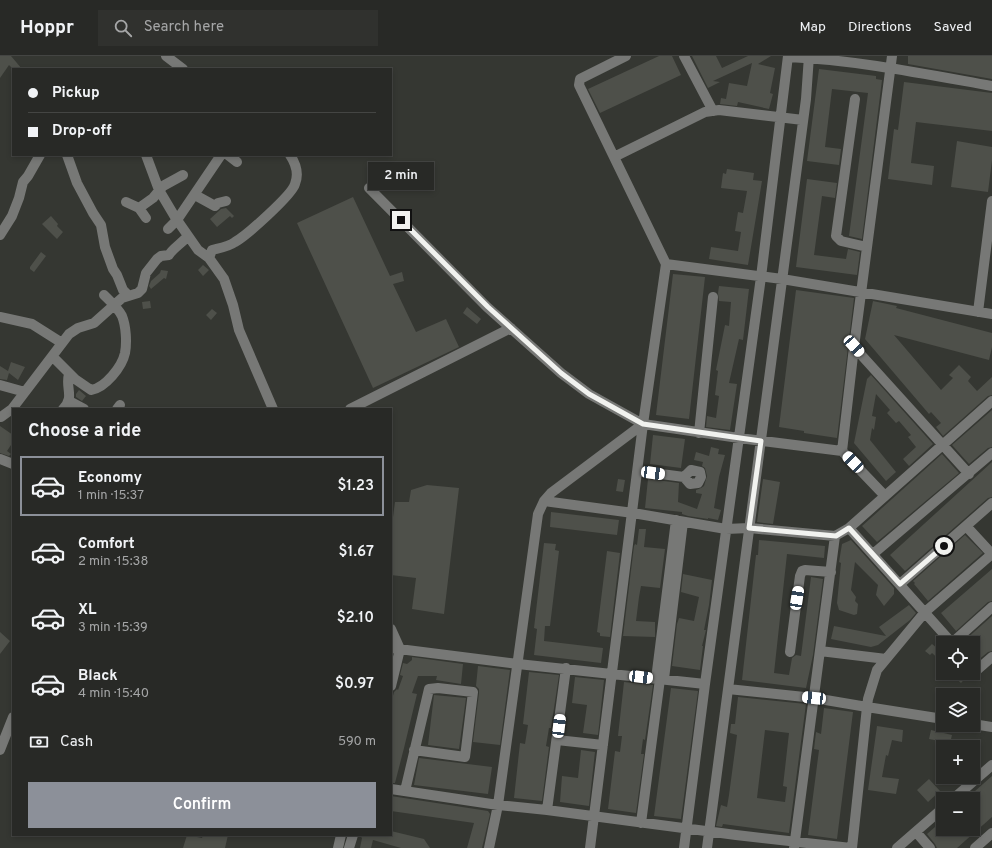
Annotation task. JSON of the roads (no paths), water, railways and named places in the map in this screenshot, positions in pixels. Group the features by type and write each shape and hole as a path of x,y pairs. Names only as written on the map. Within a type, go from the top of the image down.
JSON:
{"street":[{"path":"166,56 182,68"},
{"path":"590,848 643,424 666,264 579,82 580,79 626,56"},
{"path":"684,56 713,111"},
{"path":"842,451 854,346 892,56"},
{"path":"684,848 761,277 788,57 809,57 890,68 992,86"},
{"path":"707,848 803,120 809,57"},
{"path":"855,99 836,236 841,241 867,247"},
{"path":"614,157 705,112 719,110 803,120"},
{"path":"0,235 12,216 23,182 39,156"},
{"path":"67,156 77,183 101,226 105,247 113,269 124,290 129,296"},
{"path":"146,156 159,190 177,220 198,250 209,258 224,279 240,330 273,408"},
{"path":"168,229 177,220 221,156"},
{"path":"229,156 237,162"},
{"path":"209,258 212,250 234,244 245,236 295,186 297,174 294,162 291,156"},
{"path":"139,208 168,183 182,175"},
{"path":"369,188 488,307 561,373 589,394 643,424 842,451 885,496"},
{"path":"195,195 215,206 218,203 226,201"},
{"path":"126,202 139,208 146,218"},
{"path":"978,312 992,203"},
{"path":"13,408 62,343 73,331 94,323 122,298 138,293 142,289 146,273 157,259 161,256 169,255 171,251 188,236"},
{"path":"666,264 782,279 992,314"},
{"path":"53,357 85,387 91,390 104,384 119,365 125,354 126,346 125,325 122,315 104,295"},
{"path":"700,432 713,297"},
{"path":"0,317 32,324 62,343"},
{"path":"352,408 511,328"},
{"path":"854,346 969,474"},
{"path":"70,374 68,379 70,396 66,405 80,408"},
{"path":"0,385 25,392"},
{"path":"544,501 633,513 726,529 749,528 836,536 849,528 992,401"},
{"path":"1,417 12,410"},
{"path":"489,848 498,805 538,514 544,501 551,493 643,424"},
{"path":"873,554 992,453"},
{"path":"0,459 12,464"},
{"path":"638,470 684,477"},
{"path":"900,584 992,503"},
{"path":"641,823 680,521"},
{"path":"392,789 498,805 595,816 795,845 852,848 868,699 877,670 925,612 992,554 966,526"},
{"path":"849,528 946,636"},
{"path":"795,845 836,536"},
{"path":"790,652 800,576 802,571 831,572"},
{"path":"960,636 992,607"},
{"path":"392,633 396,648 392,678"},
{"path":"396,648 518,664 705,684"},
{"path":"820,652 886,659"},
{"path":"980,667 992,657"},
{"path":"547,810 558,740 566,668"},
{"path":"405,791 414,750 429,689 438,688 472,692 465,757 414,750"},
{"path":"728,689 814,698 936,718"},
{"path":"0,750 12,720"},
{"path":"980,725 992,727"},
{"path":"558,740 603,745"},
{"path":"961,792 992,765"},
{"path":"897,848 936,814"},
{"path":"916,832 930,848"},
{"path":"975,848 992,833"},
{"path":"338,848 341,836"},
{"path":"349,848 353,836"}]}
